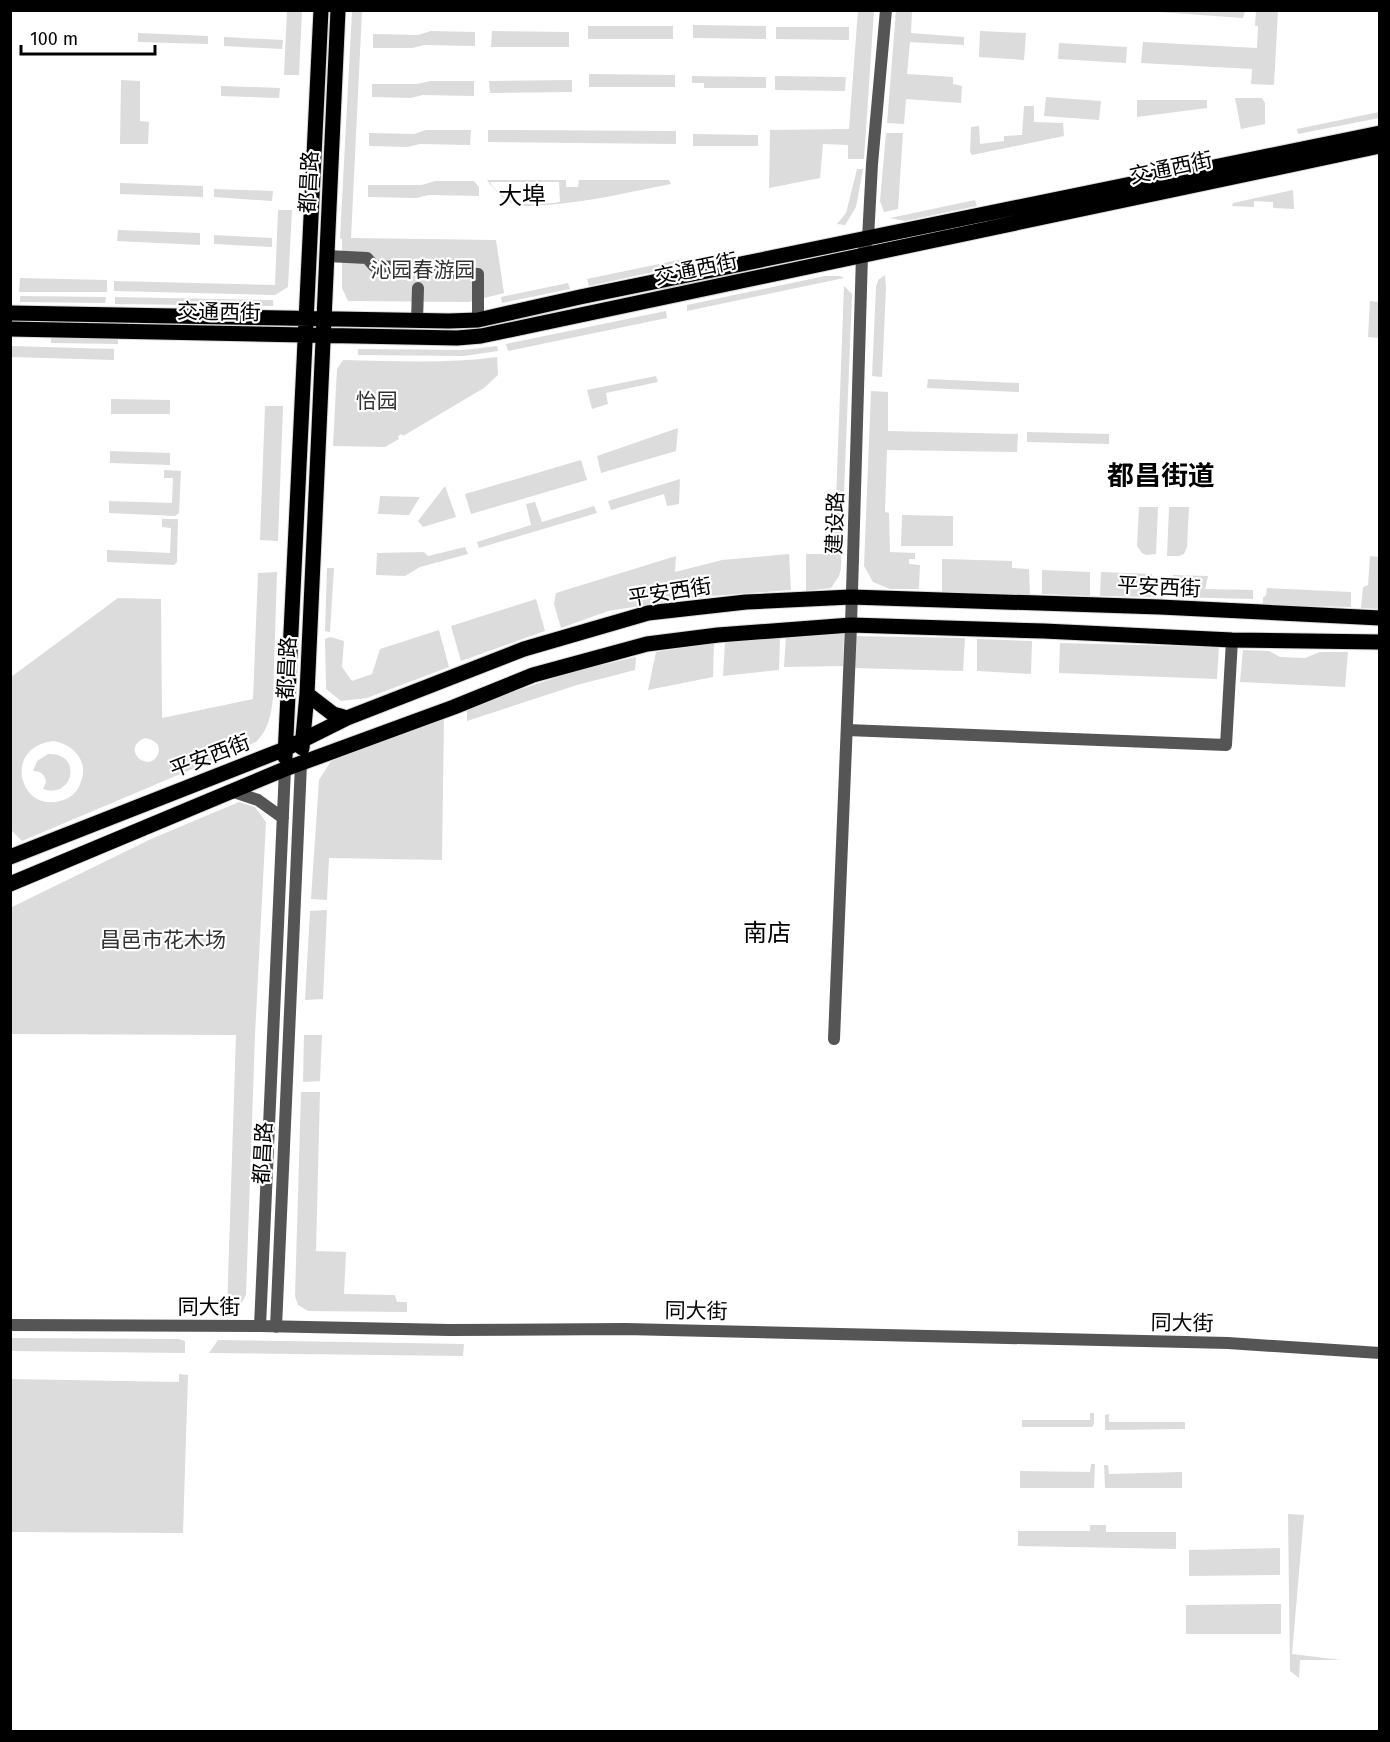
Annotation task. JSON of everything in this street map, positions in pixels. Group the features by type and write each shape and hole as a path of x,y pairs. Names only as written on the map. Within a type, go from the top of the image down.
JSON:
{"main road":[{"name":"都昌路","path":"285,770 321,10"},
{"name":"都昌路","path":"301,764 307,694 338,10"},
{"name":"交通西街","path":"10,313 417,321 478,320 580,297 1380,133"},
{"name":"交通西街","path":"10,329 457,338 481,336 1380,146"},
{"name":"平安西街","path":"10,857 285,749 347,718 524,649 648,614 746,602 851,597 1160,607 1380,618"},
{"name":"平安西街","path":"10,884 285,770 533,675 647,644 718,634 851,625 1232,640 1380,642"},
{"path":"307,694 333,714 347,718"}],"street":[{"name":"建设路","path":"834,1039 851,625 862,255 868,238 886,10"},
{"path":"327,256 367,258 374,266 396,267"},
{"path":"438,269 455,269 455,273 478,273 478,320"},
{"path":"417,321 418,288"},
{"path":"847,730 1226,744 1232,640"},
{"name":"都昌路","path":"276,1327 301,764"},
{"name":"都昌路","path":"260,1326 285,770"},
{"path":"234,792 258,800 283,818"},
{"name":"同大街","path":"10,1325 260,1326 449,1330 625,1329 1228,1343 1380,1353"}],"green space":[{"path":"858,10 874,11 864,159 848,159 848,145 823,144 820,178 769,188 770,130 849,129"},
{"path":"1245,10 1243,18 1145,11"},
{"path":"287,11 302,11 299,75 284,75"},
{"name":"沁园春游园","path":"352,11 362,11 351,238 496,240 504,293 469,302 348,301 342,288 342,239 340,238"},
{"path":"896,11 912,11 911,33 964,37 964,45 910,42 907,74 953,77 953,84 962,86 961,103 906,99 904,124 887,123"},
{"path":"1256,11 1278,11 1273,85 1251,84 1252,69 1141,63 1143,42 1257,48"},
{"path":"693,25 766,26 766,39 693,38"},
{"path":"588,26 673,26 673,39 588,39"},
{"path":"776,27 849,27 849,40 776,39"},
{"path":"431,31 475,32 475,46 424,45 412,48 373,48 373,34 418,35"},
{"path":"492,31 569,32 569,47 491,47"},
{"path":"980,31 1026,33 1024,60 979,57"},
{"path":"138,33 208,36 208,44 138,42"},
{"path":"224,37 283,40 282,49 224,46"},
{"path":"1059,43 1127,47 1126,63 1058,59"},
{"path":"589,74 675,75 675,87 589,87"},
{"path":"692,76 766,77 766,88 704,88 704,83 692,83"},
{"path":"775,76 846,77 845,91 775,90"},
{"path":"121,80 140,81 140,121 149,122 148,144 120,144"},
{"path":"572,80 572,92 490,93 489,81"},
{"path":"430,81 474,81 474,96 372,97 372,84 417,84"},
{"path":"221,86 280,88 279,98 221,96"},
{"path":"1046,97 1101,101 1099,120 1044,116"},
{"path":"1235,98 1262,98 1265,103 1265,124 1241,129"},
{"path":"1137,100 1207,100 1207,108 1137,117"},
{"path":"1024,106 1034,106 1034,122 1063,123 1064,136 972,155 970,152 971,127 979,126 980,144 1004,141 1004,136 1022,135"},
{"path":"1379,112 1379,118 1298,134 1297,129"},
{"path":"426,130 471,130 470,145 369,146 369,133 414,134"},
{"path":"488,130 676,131 676,144 488,142"},
{"path":"886,133 903,133 898,209 884,212 880,201"},
{"path":"693,134 758,135 758,146 693,146"},
{"path":"857,169 863,169 856,207 845,225 837,224 846,213"},
{"path":"487,180 566,180 566,187 578,187 579,180 669,180 671,184 578,202 529,206 509,201 501,195 490,184","holes":["490,182 559,182 560,202 540,204 511,200 503,196"]},
{"path":"435,181 474,181 479,187 479,196 368,197 368,185 422,185"},
{"path":"120,183 203,186 203,197 120,194"},
{"path":"214,189 273,191 272,201 214,197"},
{"path":"1293,190 1294,209 1273,208 1273,202 1254,201 1254,207 1232,206 1233,203"},
{"path":"975,200 977,206 905,221 890,218"},
{"path":"278,210 292,210 288,287 275,295 114,291 114,281 275,285"},
{"path":"118,230 200,233 200,245 117,241"},
{"path":"214,235 272,238 272,247 214,244"},
{"path":"683,259 685,265 589,286 587,279"},
{"path":"885,275 882,377 872,376 876,287 878,280"},
{"path":"825,276 844,278 687,311 687,305"},
{"path":"20,278 107,280 107,292 19,292"},
{"path":"568,283 570,289 502,303 501,297"},
{"path":"844,286 852,294 841,568 831,588 806,591 806,554 834,554"},
{"path":"20,296 106,297 105,303 20,302"},
{"path":"115,297 273,300 273,306 115,304"},
{"path":"1370,301 1379,302 1379,338 1368,337"},
{"path":"666,311 667,318 508,351 506,344"},
{"path":"51,335 118,337 118,344 51,343"},
{"path":"11,346 114,349 114,360 11,357"},
{"path":"497,346 498,351 464,356 358,355 358,349 463,350"},
{"name":"怡园","path":"497,357 498,375 484,388 403,436 402,434 398,436 399,439 385,447 333,446 337,369 343,360 440,361"},
{"path":"656,376 658,382 606,393 608,404 592,409 587,390"},
{"path":"928,379 1019,383 1019,392 927,388"},
{"path":"871,391 888,392 888,431 1018,434 1017,452 887,450 885,512 889,513 890,552 915,553 915,559 909,559 909,564 920,565 919,589 890,589 873,582 864,566"},
{"path":"111,399 170,400 170,414 111,414"},
{"path":"265,406 283,406 278,541 260,540"},
{"path":"678,428 676,451 601,473 597,456"},
{"path":"1027,432 1109,434 1109,444 1027,442"},
{"path":"110,451 170,453 170,465 110,463"},
{"path":"581,460 587,480 471,514 465,494"},
{"path":"164,470 181,471 179,513 175,516 109,513 109,501 172,503 173,478 164,478"},
{"path":"680,479 679,504 667,506 664,494 611,510 608,501"},
{"path":"445,486 456,517 423,527 418,521"},
{"path":"380,496 420,497 409,515 378,514"},
{"path":"535,502 542,522 594,506 597,513 479,548 477,542 531,525 526,504"},
{"path":"1139,507 1158,507 1156,554 1146,555 1137,546"},
{"path":"1169,507 1189,507 1187,547 1184,554 1179,556 1167,556"},
{"path":"902,515 953,516 953,546 901,546"},
{"path":"162,519 178,519 177,562 174,565 107,562 107,550 170,553 171,528 162,527"},
{"path":"465,547 468,554 420,567 405,576 376,575 377,553 424,552 428,556"},
{"path":"789,554 791,590 698,597 608,611 561,628 554,604 556,593 676,556 675,572 722,560"},
{"path":"1370,556 1379,557 1379,609 1361,608 1363,587 1368,585"},
{"path":"942,559 1012,561 1012,568 1029,569 1030,596 942,592"},
{"path":"327,568 334,568 330,632 325,631"},
{"path":"1042,570 1090,572 1090,596 1042,594"},
{"path":"277,572 273,698 269,721 256,742 22,841 11,830 11,677 118,598 161,599 162,718 253,699 258,573","holes":["145,738 154,741 159,747 158,754 154,760 149,762 138,758 135,753 138,743","54,741 74,751 81,762 83,776 77,790 69,797 60,801 46,802 34,797 26,788 22,777 22,765 28,754 38,745"]},
{"path":"1101,572 1152,574 1151,597 1100,596"},
{"path":"1173,575 1208,576 1205,589 1253,590 1253,599 1173,597"},
{"path":"1267,588 1351,592 1351,607 1263,605 1263,597 1266,596"},
{"path":"536,599 545,631 461,661 451,626"},
{"path":"439,630 449,667 367,698 341,701 326,689 325,639 330,637 344,641 342,667 352,681 372,674 380,649"},
{"path":"844,633 843,666 784,667 786,636"},
{"path":"855,636 965,638 963,671 854,668"},
{"path":"780,637 779,670 723,676 725,642"},
{"path":"977,639 1032,641 1031,674 977,671"},
{"path":"714,643 713,677 648,690 656,652"},
{"path":"1060,643 1219,647 1217,679 1059,673"},
{"path":"1243,650 1269,651 1280,657 1305,658 1320,652 1348,652 1345,687 1240,682"},
{"path":"636,657 635,670 577,685 467,721 467,707 576,671"},
{"path":"444,714 442,860 329,858 327,900 311,899 319,780 331,761"},
{"path":"48,754 59,755 70,767 67,782 62,788 54,791 43,789 46,782 45,777 40,772 33,771 37,761"},
{"name":"昌邑市花木场","path":"239,802 255,807 266,822 255,1035 246,1295 239,1306 227,1310 236,1035 11,1034 10,908 151,839"},
{"path":"327,910 323,999 305,1000 310,911"},
{"path":"304,1035 322,1035 320,1081 303,1082"},
{"path":"301,1092 320,1092 316,1251 346,1252 344,1294 395,1295 397,1302 407,1302 407,1312 308,1311 298,1305 295,1296"},
{"path":"11,1338 178,1339 185,1341 185,1353 11,1351"},
{"path":"218,1340 464,1344 463,1356 209,1353"},
{"path":"179,1374 188,1375 183,1533 11,1532 11,1379 179,1382"},
{"path":"1090,1413 1094,1413 1092,1427 1022,1427 1022,1420 1090,1420"},
{"path":"1109,1414 1109,1422 1185,1422 1185,1429 1105,1430 1105,1415"},
{"path":"1091,1464 1095,1464 1094,1488 1020,1488 1020,1471 1090,1472"},
{"path":"1104,1465 1108,1465 1109,1474 1182,1472 1182,1488 1105,1488"},
{"path":"1288,1514 1304,1515 1292,1654 1341,1660 1300,1660 1299,1678 1290,1671"},
{"path":"1090,1525 1106,1525 1106,1532 1176,1532 1176,1549 1018,1546 1018,1531 1090,1531"},
{"path":"1280,1548 1280,1575 1189,1576 1189,1550"},
{"path":"1281,1604 1280,1634 1186,1634 1186,1605"}],"district":[{"name":"大埠","path":"522,196"},
{"name":"都昌街道","path":"1161,476"},
{"name":"南店","path":"767,933"}]}
